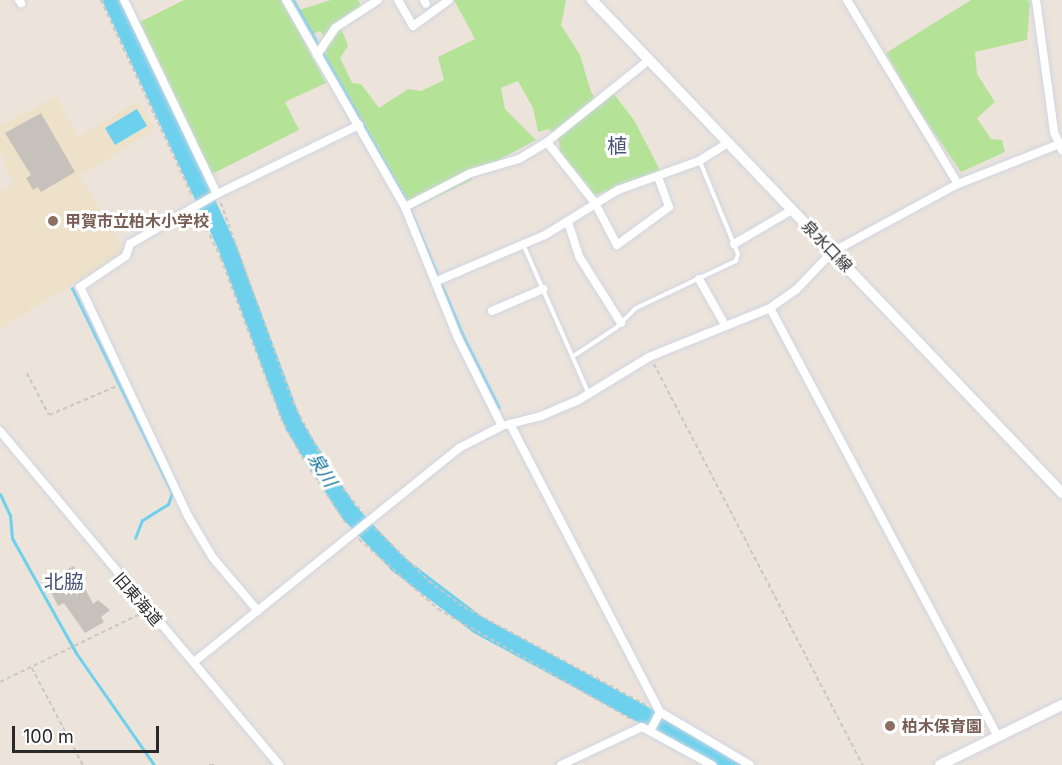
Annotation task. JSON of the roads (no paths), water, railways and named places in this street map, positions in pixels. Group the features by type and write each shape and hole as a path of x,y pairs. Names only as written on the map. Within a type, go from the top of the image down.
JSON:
{"main road":[{"name":"泉水口線","path":"592,0 1062,493"},
{"path":"940,765 1062,705"}],"street":[{"path":"124,0 214,196"},
{"path":"286,0 405,207 437,281 458,338 502,426"},
{"path":"317,55 335,28 378,0"},
{"path":"399,0 413,26 449,0"},
{"path":"848,0 958,184"},
{"path":"194,662 459,448 502,426 541,417 577,401 588,392 649,357 770,308 796,290 832,252 958,184 1061,146 1036,0"},
{"path":"405,207 471,173 519,159 547,142 649,60"},
{"path":"258,611 213,558 188,516 80,287 126,256 130,244 214,196 359,125"},
{"path":"547,142 595,203 617,245 669,207 658,177"},
{"path":"437,281 568,222 618,190 699,161 728,143"},
{"path":"734,244 792,210"},
{"path":"568,222 580,258 621,323"},
{"path":"699,279 724,325"},
{"path":"492,311 543,289"},
{"path":"770,308 998,737"},
{"path":"510,424 659,714 750,765"},
{"name":"旧東海道","path":"0,431 279,765"},
{"path":"651,729 659,714"},
{"path":"561,765 642,727 651,729 712,765"}],"lane":[{"path":"575,355 621,323 636,308 736,261 738,255 734,244 699,161"},
{"path":"523,243 575,355 588,392"}],"water":[{"path":"137,109 147,126 115,145 105,128"}],"waterway":[{"name":"泉川","path":"112,0 228,249 294,426 348,511 398,564 478,625 736,765"},
{"path":"293,0 407,202"},
{"path":"409,208 463,336 499,408"},
{"path":"72,288 172,493 168,504 142,520 135,538"},
{"path":"0,494 10,515 12,538 76,653 154,765"}],"place":[{"name":"甲賀市立柏木小学校","path":"53,221"},
{"name":"柏木保育園","path":"890,726"}],"district":[{"name":"植","path":"617,146"},
{"name":"北脇","path":"64,582"}]}
